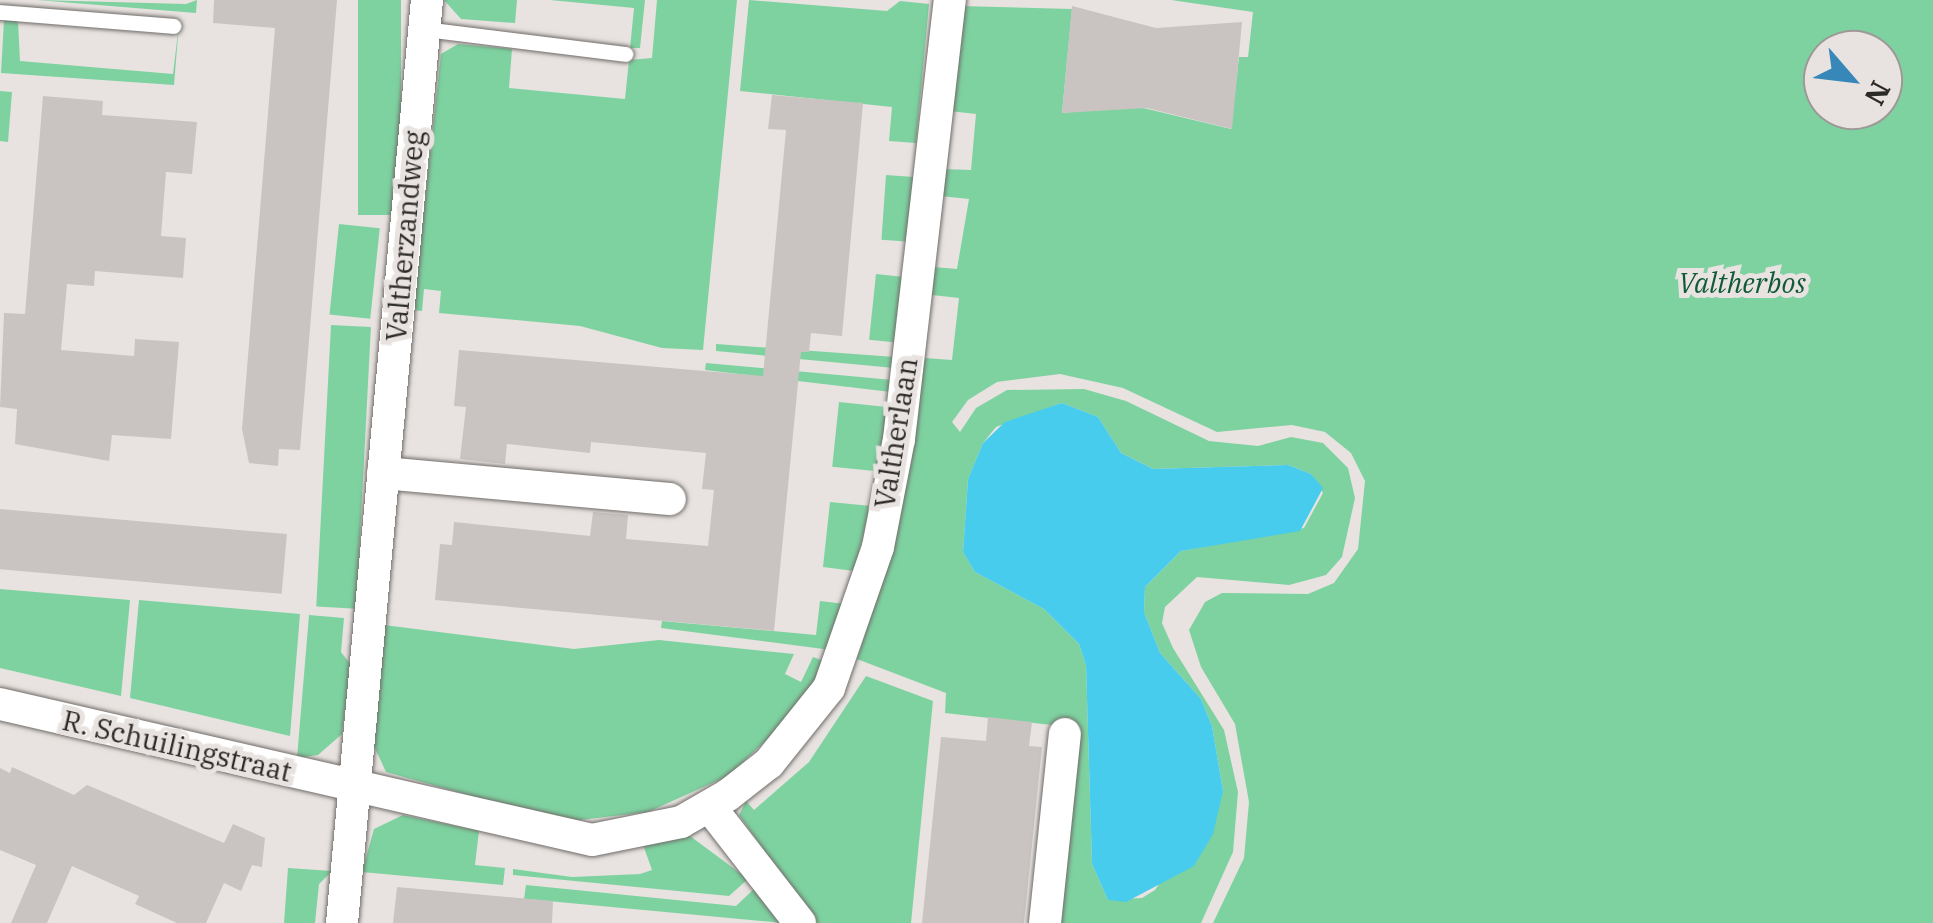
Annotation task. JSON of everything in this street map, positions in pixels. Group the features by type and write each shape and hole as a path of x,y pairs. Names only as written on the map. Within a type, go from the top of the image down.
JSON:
{"street":[{"name":"Valtherlaan","path":"354,789 592,840 681,822 710,807 769,763 829,688 878,547 898,439 950,0"},
{"name":"Valtherzandweg","path":"342,923 426,14"},
{"path":"382,473 670,499"},
{"name":"R. Schuilingstraat","path":"0,704 354,789"},
{"path":"1046,923 1064,734"},
{"path":"710,807 800,923"}],"lane":[{"path":"0,12 172,26"},
{"path":"426,14 625,54"}],"green space":[{"path":"37,0 186,4 197,0 196,13"},
{"path":"358,0 401,0 401,215 358,215"},
{"path":"444,0 517,0 515,23 461,19"},
{"path":"550,0 645,0 640,48 630,48 634,8"},
{"path":"657,0 737,0 703,350 662,348 580,326 439,313 441,291 424,289 422,311 413,310 441,54 458,44 512,49 509,88 625,99 629,60 652,58"},
{"path":"749,0 887,11 900,1 929,4 916,143 889,141 892,107 740,91"},
{"name":"Valtherbos","path":"1171,0 1933,0 1933,923 1213,923 1244,858 1249,802 1235,724 1201,667 1189,630 1205,602 1222,593 1308,594 1334,583 1358,549 1365,481 1351,453 1325,432 1292,425 1217,432 1123,388 1060,374 997,382 968,400 952,422 960,432 976,408 1007,390 1084,389 1126,401 1209,441 1258,446 1291,437 1323,443 1348,468 1355,498 1342,557 1326,575 1289,585 1197,577 1165,607 1162,623 1173,648 1224,730 1238,792 1233,852 1201,923 1057,923 1052,725 945,713 946,693 857,659 885,571 925,358 952,360 959,298 932,295 934,267 957,269 969,199 940,196 943,169 971,170 976,114 949,111 959,6 1072,9 1062,113 1135,106 1231,129 1239,57 1248,57 1253,12","holes":["1062,403 1098,417 1121,453 1153,469 1288,465 1311,474 1323,493 1304,528 1181,551 1145,587 1144,612 1160,653 1201,699 1212,726 1223,791 1155,890 1142,898 1108,900 1092,864 1086,665 1079,644 1044,609 975,572 963,552 968,479 983,443 996,427"]},
{"path":"4,20 18,21 20,61 173,74 179,24 174,85 1,73"},
{"path":"0,91 12,92 8,142 0,141"},
{"path":"886,175 914,177 909,242 881,240"},
{"path":"339,224 380,228 370,319 329,315"},
{"path":"876,274 904,277 897,343 869,340"},
{"path":"331,325 371,327 356,609 316,607"},
{"path":"716,344 895,357 894,368 716,351"},
{"path":"706,363 893,380 891,392 705,370"},
{"path":"839,402 889,407 882,472 832,467"},
{"path":"830,502 871,506 854,571 823,567"},
{"path":"0,589 130,600 121,696 0,668"},
{"path":"139,600 300,614 290,736 130,698"},
{"path":"820,601 845,604 831,650 661,628 662,621 816,635"},
{"path":"309,615 344,618 341,652 351,665 342,734 318,755 297,758"},
{"path":"384,625 574,649 659,640 794,654 785,674 801,682 813,657 826,662 789,719 728,776 648,812 580,820 548,817 386,772 374,746"},
{"path":"866,676 933,701 911,923 816,923 739,815 746,801 754,810 809,762"},
{"path":"403,815 479,831 475,865 505,868 503,885 362,872 374,829"},
{"path":"686,833 748,879 729,896 513,875 513,869 572,877 640,874 652,870 642,842"},
{"path":"288,868 332,871 319,884 315,923 284,923"},
{"path":"526,885 736,906 755,888 784,923 524,899"}],"water":[{"path":"1062,403 1098,417 1121,453 1153,469 1288,465 1311,474 1323,488 1300,531 1181,551 1145,587 1144,612 1160,653 1201,699 1212,726 1223,791 1213,834 1194,866 1126,902 1108,900 1092,864 1086,665 1079,644 1044,609 975,572 963,552 968,479 983,443 1005,422"}],"building":[{"path":"214,0 337,0 300,450 279,449 278,466 249,463 242,429 275,28 213,23"},
{"path":"1072,6 1156,28 1242,22 1232,129 1147,108 1062,113"},
{"path":"772,95 863,103 842,336 811,333 809,352 801,352 774,631 435,600 440,544 452,545 454,522 590,536 593,512 628,515 626,539 708,546 714,490 702,489 706,453 591,442 590,453 507,444 505,464 460,459 466,407 454,406 459,350 763,376 786,130 768,129"},
{"path":"43,96 103,101 102,115 197,122 192,174 166,172 161,236 186,238 183,278 95,271 94,286 67,284 61,350 134,356 135,339 179,342 171,439 112,435 109,461 15,444 17,409 0,407 4,313 25,314"},
{"path":"0,509 287,534 282,594 0,569"},
{"path":"988,717 1032,722 1029,746 1042,747 1024,923 922,923 941,737 986,741"},
{"path":"12,767 74,795 87,785 224,843 233,824 265,838 262,867 252,865 241,891 224,883 206,923 177,923 135,904 139,896 72,866 47,923 11,923 36,865 0,850 0,768 10,773"},
{"path":"397,887 553,901 552,923 393,923"}]}
